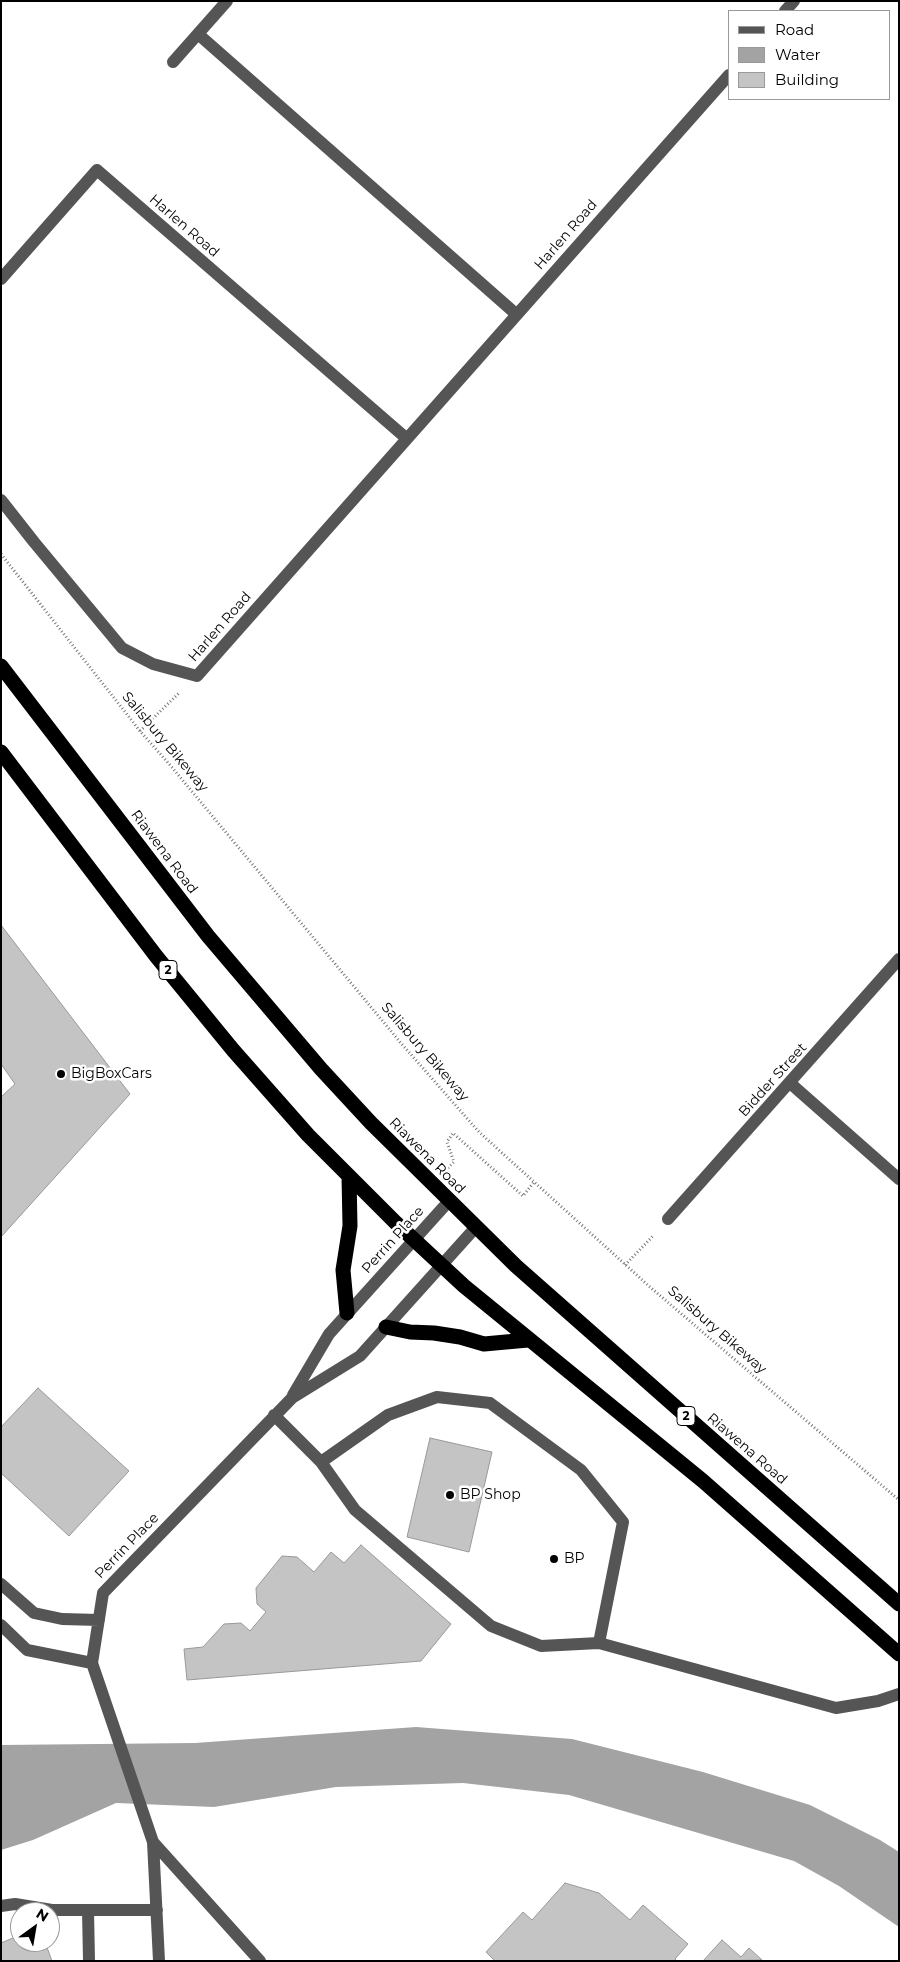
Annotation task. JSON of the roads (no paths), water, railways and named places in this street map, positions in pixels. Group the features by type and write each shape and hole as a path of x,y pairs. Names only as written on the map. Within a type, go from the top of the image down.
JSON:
{"highway":[{"name":"Riawena Road","path":"1,666 208,936 321,1069 371,1123 516,1266 899,1604"},
{"name":"2","path":"1,752 156,956 233,1050 308,1135 440,1265 528,1340 703,1481 899,1654"},
{"path":"347,1312 344,1270 350,1226 349,1176"},
{"path":"386,1327 410,1332 460,1337 484,1344 528,1340"}],"street":[{"path":"174,62 227,1"},
{"path":"198,34 516,314"},
{"name":"Harlen Road","path":"1,500 122,648 154,664 197,676 728,76"},
{"name":"Harlen Road","path":"1,279 97,170 406,438"},
{"name":"Bidder Street","path":"668,1219 899,959"},
{"path":"790,1083 899,1179"},
{"name":"Perrin Place","path":"292,1398 329,1334 449,1201"},
{"name":"Perrin Place","path":"159,1961 153,1842 92,1663 103,1593 292,1398 360,1356 476,1227"},
{"path":"321,1462 388,1415 437,1397 490,1403 581,1470 623,1522 599,1643"},
{"path":"274,1415 321,1462 355,1510 491,1626 541,1646 599,1643 836,1708 878,1701 899,1694"},
{"path":"1,1584 34,1613 62,1619 99,1620"},
{"path":"1,1626 27,1650 92,1663"},
{"name":"Perrin Place","path":"153,1842 260,1961"},
{"path":"1,1906 15,1904 52,1910 157,1910"},
{"path":"88,1910 89,1961"}],"water":[{"path":"416,1727 572,1739 703,1772 810,1805 880,1840 899,1852 899,1927 839,1886 794,1861 569,1795 463,1783 336,1787 214,1807 116,1803 33,1840 1,1850 1,1745 195,1743"}],"place":[{"name":"BigBoxCars","path":"61,1074"},
{"name":"BP Shop","path":"450,1495"},
{"name":"BP","path":"554,1559"}]}
